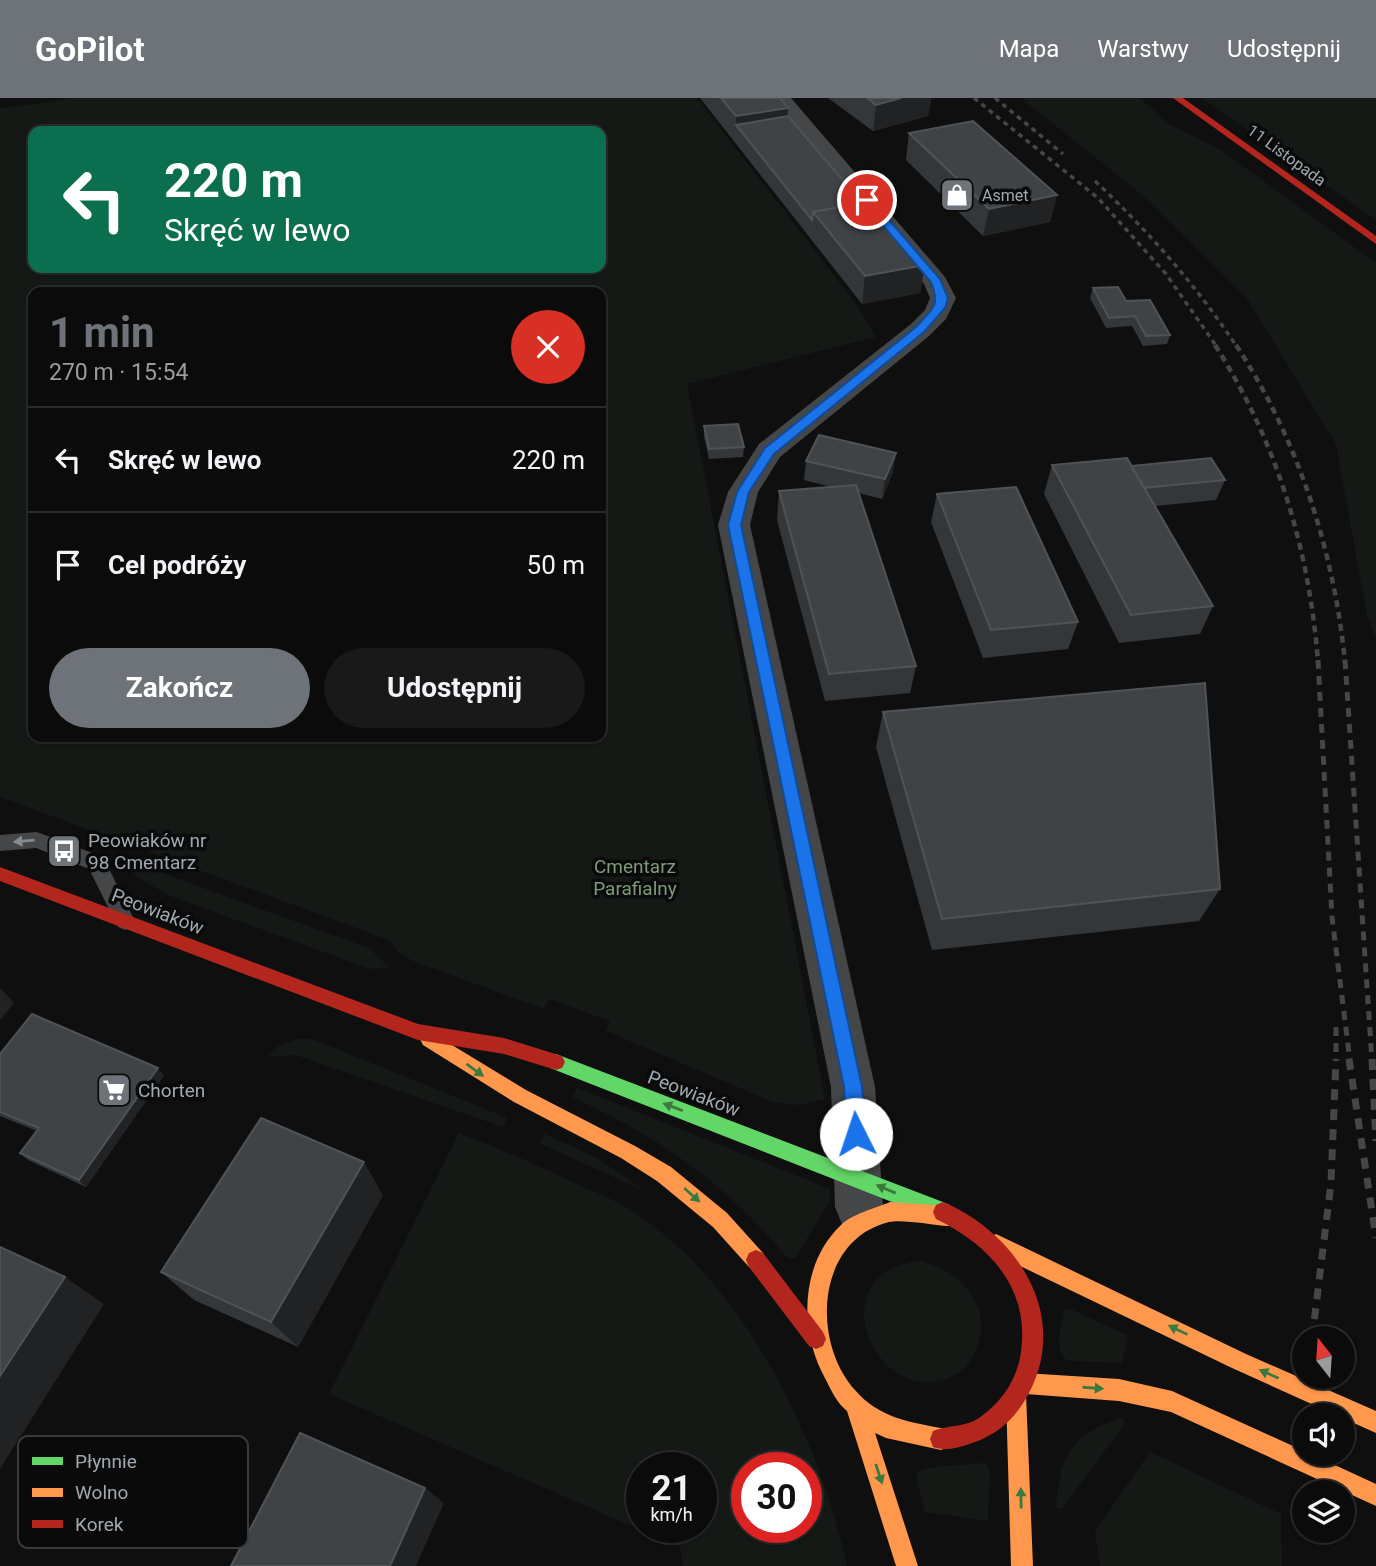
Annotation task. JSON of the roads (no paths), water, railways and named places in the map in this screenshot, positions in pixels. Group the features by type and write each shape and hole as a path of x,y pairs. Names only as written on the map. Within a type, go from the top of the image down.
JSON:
{"main road":[{"name":"11 Listopada","path":"1177,98 1376,241"},
{"name":"Peowiaków","path":"0,874 418,1032 504,1046 539,1055 858,1177 948,1216"},
{"name":"Peowiaków","path":"418,1032 484,1077 615,1142 684,1188 736,1237 771,1278 816,1339"},
{"path":"902,1209 925,1210 948,1216 969,1226 988,1240 1006,1259 1020,1280 1030,1306 1033,1345 1025,1383 1017,1398 1000,1416 980,1430 956,1438 930,1439 904,1435 880,1424 858,1409 838,1389 825,1365 816,1339 814,1293 830,1252 843,1236 859,1224 880,1214 902,1209"},
{"path":"988,1240 1239,1361 1376,1422"},
{"path":"1025,1383 1142,1394 1172,1402 1376,1495"},
{"path":"1017,1398 1022,1566"},
{"path":"858,1409 907,1566"}],"street":[{"path":"779,98 936,282 943,298 937,313 920,330 769,451 743,492 734,525 853,1087 859,1224"}],"lane":[{"path":"0,844 37,840 96,863 125,921"}],"railway":[{"path":"974,98 1098,198 1166,274 1217,347"},
{"path":"995,98 1063,154"},
{"path":"1095,181 1171,260 1237,347"},
{"path":"1215,345 1256,419 1286,497 1307,578 1318,662"},
{"path":"1236,345 1278,419 1310,497 1332,579 1345,662"},
{"path":"1318,660 1332,917 1350,1061"},
{"path":"1345,660 1372,1061"},
{"path":"1336,1027 1336,1059"},
{"path":"1314,1326 1331,1183 1336,1059"},
{"path":"1349,1059 1376,1238"},
{"path":"1372,1059 1376,1141"}],"place":[{"name":"Asmet","path":"957,195"},
{"name":"Peowiaków nr 98 Cmentarz","path":"64,851"},
{"name":"Chorten","path":"114,1090"}],"park label":[{"name":"Cmentarz Parafialny","path":"635,877"}]}
